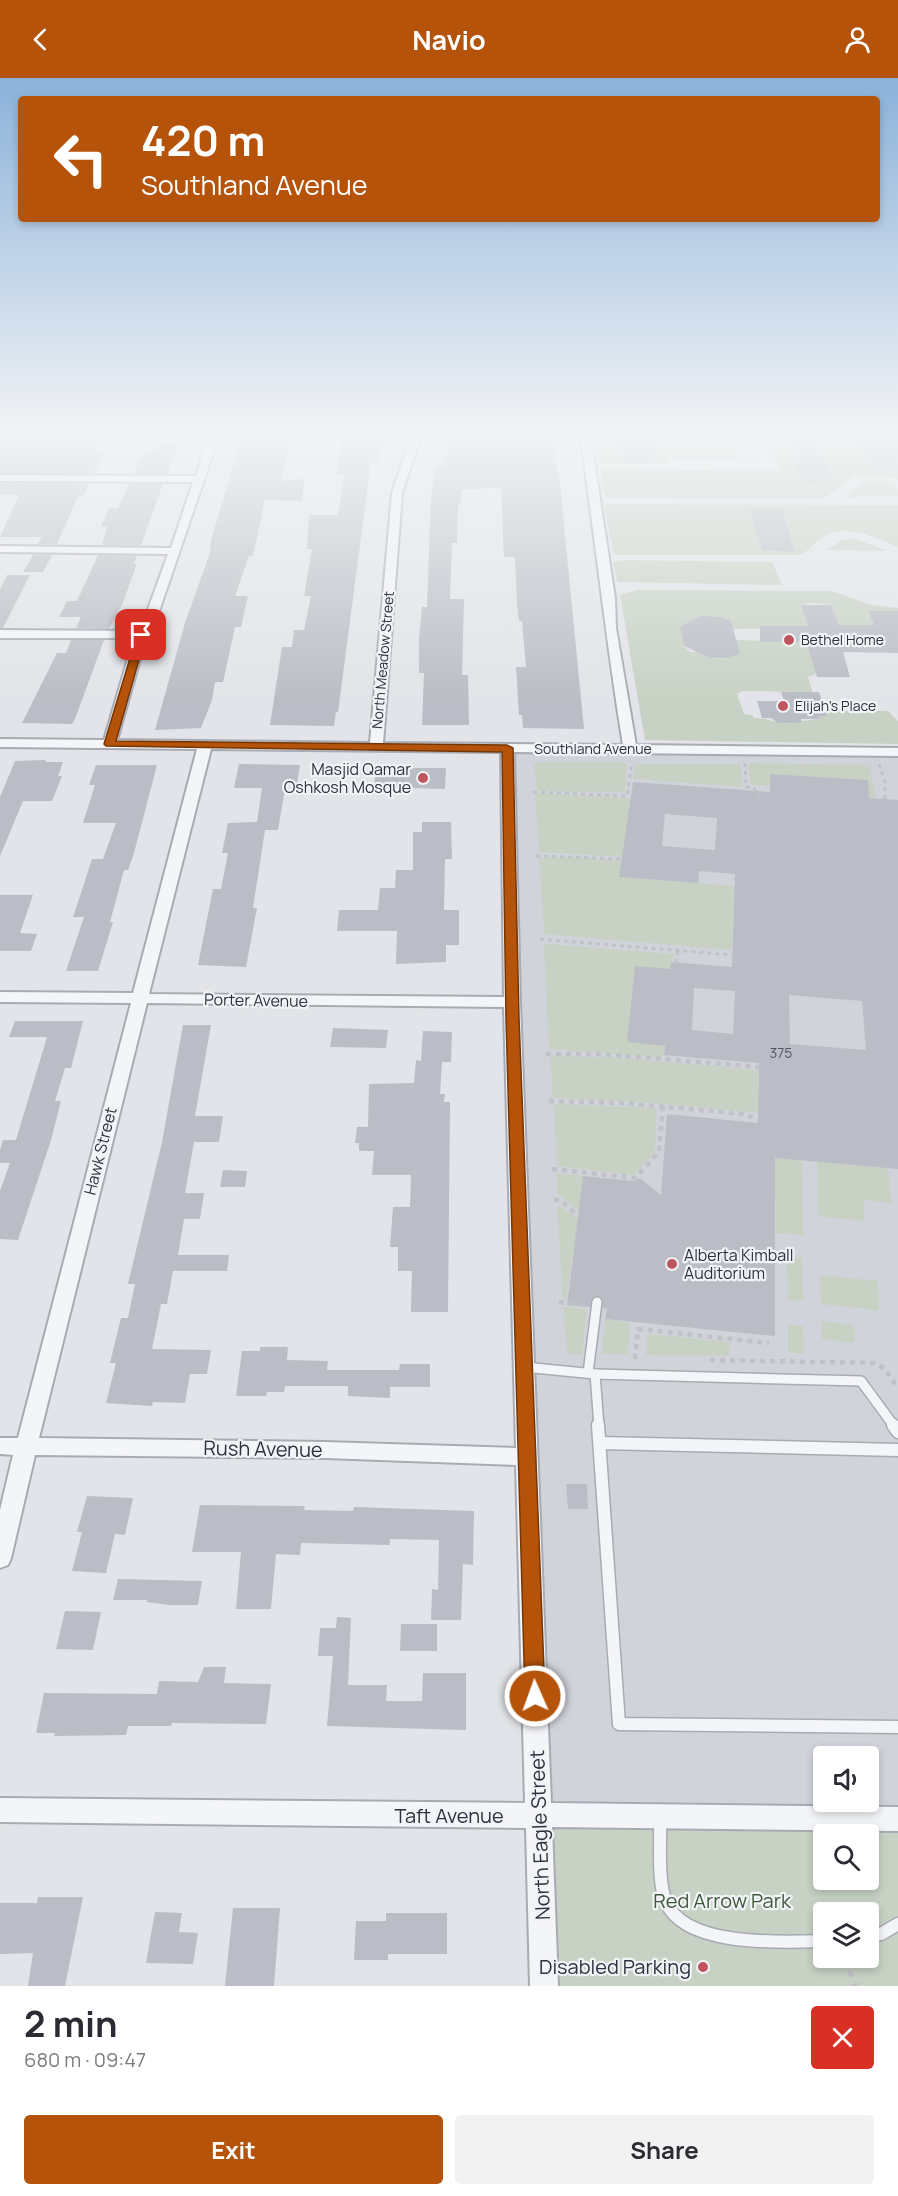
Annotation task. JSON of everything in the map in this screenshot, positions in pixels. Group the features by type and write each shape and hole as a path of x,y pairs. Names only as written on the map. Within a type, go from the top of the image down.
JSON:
{"street":[{"path":"109,744 141,635 185,522"},
{"name":"North Meadow Street","path":"376,747 395,522"},
{"path":"598,522 609,598 610,628 631,755"},
{"path":"0,549 175,551"},
{"path":"0,634 141,635"},
{"name":"Southland Avenue","path":"0,743 507,748 631,755 898,752"},
{"name":"Hawk Street","path":"0,1557 25,1446 107,1121 141,999 206,745"},
{"name":"North Eagle Street","path":"507,748 512,1002 544,1986"},
{"name":"Porter Avenue","path":"0,997 512,1002"},
{"name":"Rush Avenue","path":"0,1446 325,1450 526,1457"},
{"name":"Taft Avenue","path":"0,1810 495,1817 540,1815 898,1819"}],"lane":[{"path":"597,1304 592,1374 600,1443 619,1724 898,1727"},
{"path":"523,1367 592,1374 861,1381 898,1432"},
{"path":"600,1443 898,1450"},
{"path":"660,1816 666,1903 679,1917 694,1928 715,1935 760,1942 813,1941"},
{"path":"879,1934 898,1924"}],"path":[{"path":"533,792 627,796 631,755"},
{"path":"748,782 745,762 746,787 754,788 760,802"},
{"path":"879,764 885,782 885,799"},
{"path":"536,856 621,859"},
{"path":"540,939 732,955"},
{"path":"676,963 678,950"},
{"path":"546,1053 600,1054 759,1067"},
{"path":"549,1101 663,1107 743,1114 758,1119"},
{"path":"552,1169 635,1178 659,1152 663,1107"},
{"path":"554,1200 560,1200 575,1213"},
{"path":"560,1302 597,1304"},
{"path":"635,1359 638,1329 769,1344"},
{"path":"848,1968 856,1986"}],"shaded area":[{"path":"507,748 898,752 898,1819 540,1815"}],"green space":[{"path":"607,522 898,522 898,547 860,533 840,531 821,538 799,555 619,555 613,553"},
{"path":"853,538 888,551 828,550 841,540"},
{"path":"624,560 772,562 782,585 617,582 613,562"},
{"path":"637,590 832,591 871,605 898,608 898,611 869,611 873,623 879,625 840,628 831,605 812,603 801,605 809,628 733,629 724,619 696,618 697,621 691,621 691,625 680,627 684,646 690,652 703,652 704,656 715,658 726,658 733,656 732,653 739,653 736,640 806,642 816,674 808,677 815,701 802,692 742,691 737,694 744,714 785,723 820,719 819,716 827,716 825,708 831,711 888,711 898,721 898,744 645,740 620,595"},
{"path":"540,762 624,762 627,766 625,792 537,791 534,765"},
{"path":"750,763 870,765 878,811 870,810 867,780 771,774 770,786 750,785 748,765"},
{"path":"740,764 743,787 633,779 635,765"},
{"path":"538,793 631,798 623,857 539,852 535,795"},
{"path":"578,857 621,861 619,877 734,886 732,950 544,934 539,858"},
{"path":"548,944 674,954 670,969 635,967 627,1042 665,1046 662,1058 549,1049 544,946"},
{"path":"550,1056 621,1058 758,1070 758,1113 653,1103 553,1098"},
{"path":"554,1104 657,1108 655,1152 634,1175 557,1166"},
{"path":"775,1158 802,1160 803,1235 776,1233"},
{"path":"817,1162 888,1168 891,1203 864,1200 865,1221 818,1216"},
{"path":"557,1173 583,1176 579,1211 557,1193"},
{"path":"560,1206 578,1219 566,1299 563,1298 557,1209"},
{"path":"787,1257 802,1258 803,1301 788,1300"},
{"path":"820,1275 877,1281 879,1310 821,1304"},
{"path":"563,1306 587,1310 582,1355 572,1355 567,1351"},
{"path":"605,1319 630,1323 628,1354 602,1354"},
{"path":"821,1321 854,1325 855,1343 822,1339"},
{"path":"788,1325 803,1326 804,1354 788,1352"},
{"path":"647,1335 729,1342 729,1356 646,1355"},
{"name":"Red Arrow Park","path":"540,1815 898,1819 898,1986 544,1986"}],"building":[{"path":"7,522 67,522 57,544 38,544 42,537 0,537"},
{"path":"103,522 149,522 141,545 102,545 107,527 101,527"},
{"path":"216,522 260,522 253,556 249,556 235,596 248,596 241,627 235,627 223,682 215,682 212,700 201,728 155,730 185,623 210,553"},
{"path":"309,522 363,522 338,712 336,712 334,726 270,725 282,647 292,647 294,630 304,630 311,596 304,596 312,549 307,549"},
{"path":"430,522 458,522 457,543 452,543 450,599 464,599 462,675 468,675 469,725 422,725 424,673 419,673 419,639 422,607 427,607"},
{"path":"503,522 564,522 584,729 523,728 522,715 519,715 516,667 526,667 522,621 519,621 517,604 515,557 504,557"},
{"path":"753,522 786,522 795,552 762,550"},
{"path":"33,555 52,555 43,572 23,572"},
{"path":"98,555 137,556 134,564 137,564 122,605 109,629 76,628 81,617 59,617 67,601 77,601"},
{"path":"7,575 30,575 3,628 0,628 0,589"},
{"name":"Bethel Home","path":"801,605 831,605 839,625 874,625 868,611 898,611 898,653 843,652 850,677 817,677 806,642 760,642 760,626 808,626"},
{"path":"701,616 719,617 731,621 740,654 727,658 710,658 684,646 680,627"},
{"path":"71,640 104,640 75,719 72,724 22,723 57,653 66,653"},
{"name":"Elijah’s Place","path":"781,692 819,692 827,716 819,716 820,719 801,719 802,722 795,723 778,723 771,718 762,718 757,701 784,701"},
{"path":"46,760 45,762 63,762 58,776 62,776 52,801 23,801 0,856 0,797 15,761"},
{"path":"239,764 300,765 297,783 286,783 278,830 265,830 253,908 257,908 246,967 198,965 213,889 221,889 228,853 222,853 228,823 257,822 262,788 234,788"},
{"path":"96,765 157,765 134,853 128,870 124,870 110,922 113,922 98,971 66,971 84,917 73,917 92,859 103,859 116,823 83,823 95,785 89,785"},
{"path":"376,768 446,768 445,789 374,787"},
{"path":"770,774 868,780 869,798 898,800 898,1169 775,1158 775,1336 605,1319 607,1309 603,1308 603,1300 598,1295 592,1298 590,1307 567,1305 583,1176 634,1181 640,1178 661,1195 667,1114 758,1123 759,1063 664,1055 665,1046 627,1042 635,966 670,969 671,962 732,967 735,874 699,871 698,883 619,877 633,782 770,792","holes":["665,814 717,818 715,850 662,846","694,988 735,991 733,1034 692,1030","789,995 862,1001 866,1050 790,1044"]},
{"path":"422,822 451,822 452,859 445,859 444,910 459,910 459,945 446,945 446,962 396,964 397,931 337,931 339,910 378,910 380,888 395,888 396,870 413,870 413,832 422,832"},
{"path":"0,895 33,895 20,933 37,934 31,951 0,951"},
{"path":"15,1021 83,1021 71,1068 65,1068 55,1101 61,1101 51,1140 18,1240 0,1239 0,1191 10,1163 0,1163 0,1150 3,1140 16,1140 47,1037 9,1037"},
{"path":"183,1025 211,1025 195,1116 223,1116 219,1142 194,1142 185,1193 204,1193 200,1219 184,1219 178,1255 229,1255 227,1271 173,1271 167,1304 161,1304 152,1349 211,1350 207,1374 190,1374 185,1403 153,1402 152,1406 106,1403 116,1363 110,1363 121,1318 128,1318 135,1284 128,1284 162,1142"},
{"path":"333,1028 388,1030 386,1048 330,1047"},
{"path":"423,1031 452,1032 451,1062 442,1062 440,1094 445,1094 444,1102 450,1102 448,1312 411,1312 412,1271 398,1271 398,1247 390,1247 393,1207 410,1207 411,1175 372,1175 374,1151 359,1151 359,1143 355,1143 357,1127 368,1127 369,1084 414,1083 416,1060 421,1061"},
{"path":"223,1170 247,1171 245,1187 220,1187"},
{"path":"260,1347 288,1347 287,1360 328,1361 327,1370 399,1370 400,1364 430,1364 430,1387 390,1387 390,1398 348,1396 348,1386 285,1386 284,1392 267,1392 266,1396 236,1396 242,1351 260,1351"},
{"path":"566,1484 587,1484 588,1509 568,1509"},
{"path":"87,1496 133,1498 125,1535 115,1534 106,1573 72,1571 82,1532 77,1532"},
{"path":"200,1505 305,1506 304,1510 353,1511 354,1507 474,1511 473,1565 463,1564 461,1620 431,1620 432,1589 438,1590 439,1540 390,1539 390,1545 301,1543 300,1555 276,1554 271,1609 236,1609 241,1552 192,1552"},
{"path":"118,1579 202,1581 198,1605 169,1605 146,1602 147,1600 113,1600"},
{"path":"65,1611 101,1612 93,1650 56,1649"},
{"path":"337,1617 351,1618 348,1685 387,1685 386,1701 422,1701 423,1673 466,1673 466,1730 327,1726 333,1656 318,1656 320,1628 336,1628"},
{"path":"401,1624 437,1624 437,1651 400,1651"},
{"path":"204,1667 226,1667 224,1683 271,1684 266,1724 172,1723 171,1726 128,1726 126,1735 54,1736 55,1733 36,1733 44,1693 157,1694 159,1681 198,1682"},
{"path":"38,1897 83,1897 65,1986 28,1986 33,1953 0,1954 0,1903 37,1903"},
{"path":"233,1908 280,1908 274,1986 225,1986"},
{"path":"155,1912 182,1913 179,1932 198,1933 193,1964 146,1963"},
{"path":"386,1913 447,1913 447,1954 388,1954 388,1960 354,1960 356,1921 386,1921"}],"place":[{"name":"Bethel Home","path":"789,640"},
{"name":"Elijah’s Place","path":"783,706"},
{"name":"Masjid Qamar Oshkosh Mosque","path":"423,778"},
{"name":"Alberta Kimball Auditorium","path":"672,1264"},
{"name":"Disabled Parking","path":"703,1967"}],"route":[{"path":"141,635 136,660 109,744 507,748 512,1018 535,1696"}]}
